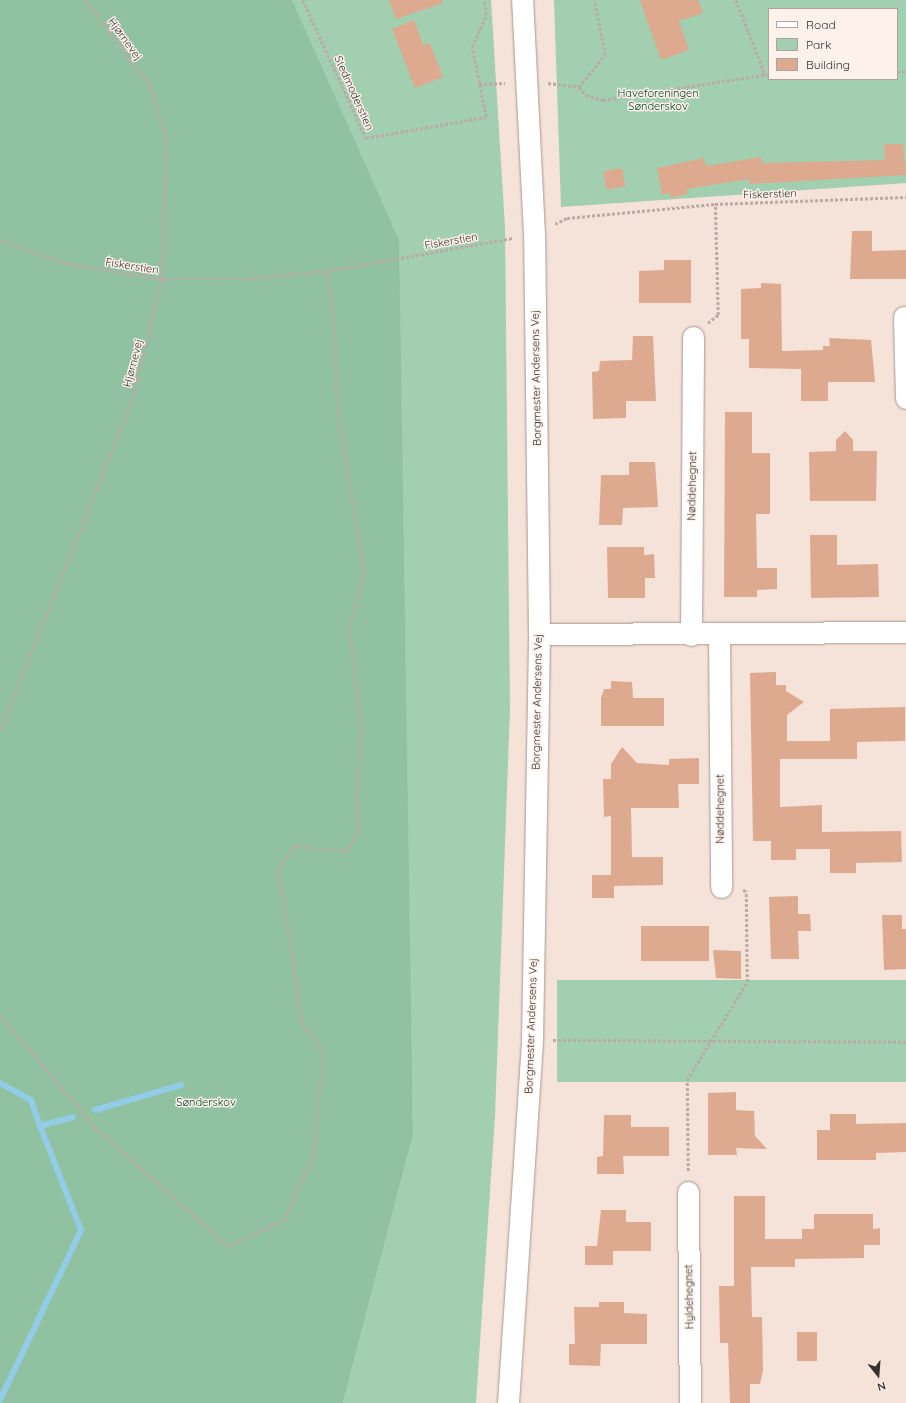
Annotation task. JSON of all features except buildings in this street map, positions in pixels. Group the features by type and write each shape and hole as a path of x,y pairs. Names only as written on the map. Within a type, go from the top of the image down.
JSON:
{"street":[{"name":"Borgmester Andersens Vej","path":"508,1403 532,1040 539,634 534,234 528,81 522,0"},
{"path":"904,317 906,398"},
{"name":"Nøddehegnet","path":"691,635 693,337"},
{"path":"539,634 719,636 906,632"},
{"name":"Nøddehegnet","path":"719,636 721,887"},
{"name":"Hyldehegnet","path":"688,1192 690,1403"}],"path":[{"name":"Hjørnevej","path":"0,730 131,403 162,279 166,140 151,88 85,0"},
{"name":"Stedmoderstien","path":"303,0 366,138 486,117 472,47 486,15 484,0"},
{"path":"578,87 605,55 594,0"},
{"path":"528,81 578,87 586,95 602,100 765,74 736,0"},
{"name":"Fiskerstien","path":"0,240 69,264 162,279 243,279 327,271 534,234 567,218 715,204 906,197"},
{"path":"693,337 718,315 715,204"},
{"path":"0,1015 96,1128 228,1246 284,1220 314,1154 323,1051 302,1024 278,868 294,846 347,851 358,832 356,794 361,731 349,627 364,574 337,407 334,326 327,271"},
{"path":"688,1192 687,1080 747,982 746,891 721,887"},
{"path":"532,1040 906,1042"}],"green space":[{"name":"Sønderskov","path":"0,0 292,0 399,240 413,1135 343,1403 0,1403"},
{"path":"292,0 491,0 505,227 510,709 495,1116 476,1403 343,1403 413,1135 407,887"},
{"name":"Haveforeningen Sønderskov","path":"554,0 906,0 906,183 561,207"},
{"path":"557,980 906,980 906,1082 557,1082"}],"waterway":[{"path":"0,1083 31,1100 40,1126"},
{"path":"95,1110 181,1085"},
{"path":"0,1400 81,1230 40,1126 73,1117"}]}
